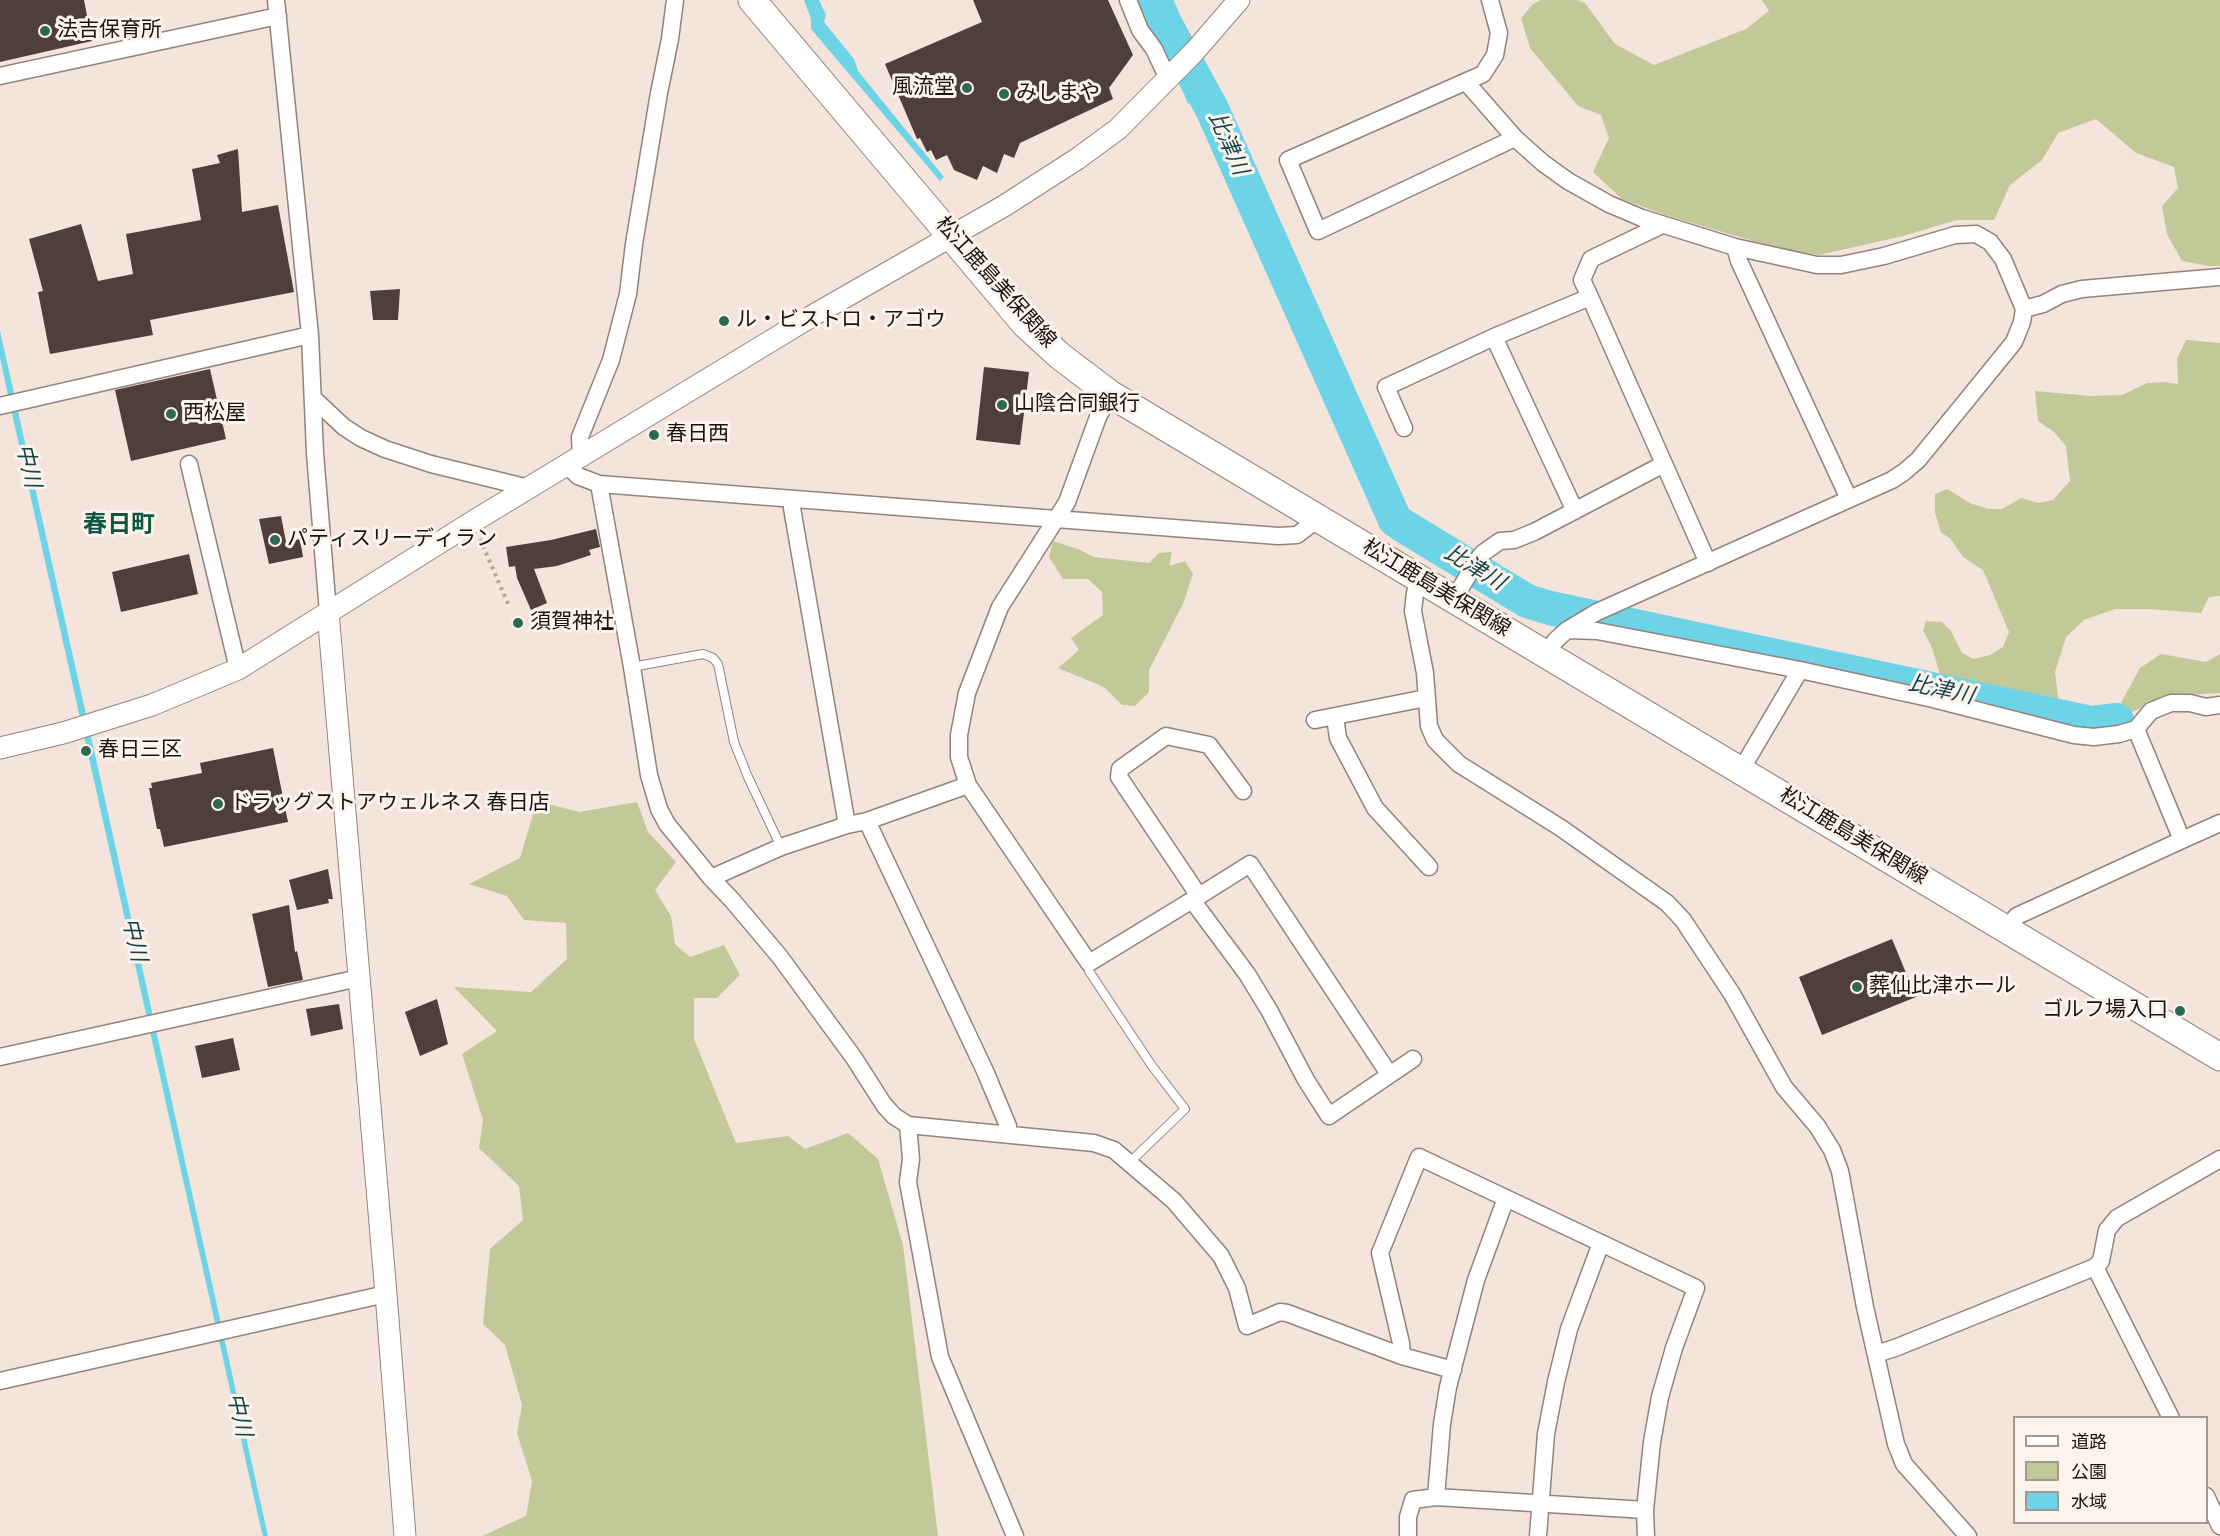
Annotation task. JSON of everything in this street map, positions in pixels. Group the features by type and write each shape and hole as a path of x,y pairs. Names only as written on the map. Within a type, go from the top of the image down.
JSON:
{"main road":[{"name":"松江鹿島美保関線","path":"752,0 1025,324 1060,356 1110,394 2220,1057"}],"street":[{"path":"675,0 634,244 628,294 611,360 580,437 574,461 578,476 599,484 1278,536 1297,535 1318,519"},
{"path":"1128,0 1140,30 1154,49 1168,79"},
{"path":"0,748 95,724 152,705 238,669 474,521 951,235 1004,206 1077,159 1119,129 1194,52 1239,0"},
{"path":"1490,0 1499,33 1495,55 1483,74 1288,160 1317,231 1515,138"},
{"path":"0,76 277,8 310,335 315,453 405,1536"},
{"path":"1466,82 1515,138 1543,164 1609,204 1662,225 1735,247 1817,265 1841,265 1884,256 1955,235 1976,234 1990,242 2003,259 2024,309 2022,322 2014,342 1918,460 1892,480 1597,612 1572,627 1555,641 1546,654"},
{"path":"1662,225 1591,259 1582,280 1708,563"},
{"path":"1735,247 1739,261 1849,499"},
{"path":"2024,309 2043,304 2062,294 2082,290 2220,276"},
{"path":"1404,428 1386,387 1494,337 1590,297"},
{"path":"9,404 310,335"},
{"path":"1494,337 1575,511"},
{"path":"1110,394 1098,417 1067,502 1000,607 967,693 959,735 959,757 968,785 1089,963 1250,864 1389,1074"},
{"path":"314,399 344,428 385,449 431,464 529,488"},
{"path":"189,464 238,669"},
{"path":"1454,599 1483,553 1500,542 1514,540 1534,532 1664,464"},
{"path":"599,484 649,775 659,809 667,824 711,878 780,957 894,1116 908,1125 1105,1146 1114,1150 1174,1201 1221,1256 1237,1288 1247,1326 1280,1312 1287,1313 1402,1356 1453,1370"},
{"path":"793,499 792,508 847,825"},
{"path":"1420,579 1415,593 1413,611 1425,674 1429,726 1435,740 1459,764 1562,828 1667,903 1689,928 1732,994 1784,1087 1817,1126 1832,1150 1840,1171 1864,1307 1896,1444 1904,1464 1968,1536"},
{"path":"1572,627 1800,670 1934,699 2074,735 2094,737 2136,729 2151,711 2171,703 2190,703 2206,707 2220,705"},
{"path":"1741,770 1800,670"},
{"path":"1315,720 1426,698"},
{"path":"1335,717 1338,738 1375,808 1429,867"},
{"path":"2136,729 2182,840"},
{"path":"1243,791 1209,745 1166,736 1120,769 1119,777 1269,1010 1306,1080 1329,1116 1413,1059"},
{"path":"711,878 781,847 847,825 867,821 968,785"},
{"path":"867,821 985,1071 1008,1126 1006,1134"},
{"path":"2007,929 2017,916 2220,824"},
{"path":"0,1057 359,978"},
{"path":"908,1125 911,1159 908,1182 940,1357 1015,1536"},
{"path":"1402,1356 1380,1253 1419,1157 1696,1288 1674,1348 1660,1397 1652,1442 1645,1510 1646,1536"},
{"path":"1876,1354 2095,1267 2101,1261 2107,1230 2117,1218 2220,1159"},
{"path":"1436,1497 1442,1424 1453,1370 1476,1281 1506,1198"},
{"path":"1538,1536 1546,1434 1556,1382 1569,1329 1601,1243"},
{"path":"2095,1267 2170,1416"},
{"path":"0,1381 386,1294"},
{"path":"1408,1536 1408,1517 1413,1500 1436,1497 1645,1510"},
{"path":"2208,1500 2220,1526"}],"lane":[{"path":"632,667 703,654 713,658 718,664 734,742 781,847"},
{"path":"1089,963 1089,971 1152,1066 1185,1109 1129,1163"}],"path":[{"path":"474,521 486,555 509,606"}],"green space":[{"path":"1541,0 1577,0 1585,3 1615,44 1654,65 1746,29 1769,11 1762,0 2220,0 2220,266 2182,261 2167,234 2162,206 2178,188 2174,167 2136,153 2096,119 2058,133 2042,160 2010,185 1994,220 1957,220 1903,236 1819,255 1777,248 1665,215 1622,199 1593,172 1609,138 1601,115 1578,106 1530,48 1521,18 1533,4"},
{"path":"2186,340 2220,343 2220,596 2209,597 2201,613 2115,609 2084,620 2066,637 2055,672 2059,705 2038,703 1948,681 1940,674 1931,645 1923,631 1926,621 1942,622 1951,631 1962,653 1974,659 1990,655 2003,647 2009,632 1983,570 1963,557 1950,538 1941,533 1935,512 1935,494 1947,489 1970,503 1988,509 2002,509 2021,498 2038,503 2053,500 2070,481 2066,446 2054,432 2038,421 2035,391 2090,396 2122,395 2147,383 2178,384 2177,359"},
{"path":"1053,541 1094,557 1149,563 1159,553 1172,552 1169,566 1185,561 1193,574 1183,604 1149,670 1149,692 1135,706 1122,705 1104,687 1058,668 1079,650 1071,638 1103,615 1102,592 1088,579 1063,579 1049,557"},
{"path":"2161,654 2206,662 2220,654 2220,693 2169,696 2129,713 2121,703 2140,668"},
{"path":"537,801 579,812 637,802 648,832 676,862 655,890 671,916 675,944 690,957 724,945 740,975 717,998 694,998 694,1039 736,1143 788,1136 805,1149 848,1133 878,1159 903,1245 938,1536 482,1536 526,1516 532,1481 517,1433 522,1405 505,1345 483,1324 490,1249 523,1220 519,1186 479,1148 483,1120 462,1054 497,1031 454,987 531,992 567,959 566,923 524,920 507,896 469,884 520,858"}],"water":[{"path":"804,0 819,0 826,15 824,22 854,59 858,71 944,177 940,181 811,29 811,19"},
{"path":"1148,0 1161,0 1204,86 1188,104"},
{"name":"中川","path":"0,331 268,1536 263,1536 261,1529 9,400 0,358"}],"building":[{"name":"法吉保育所","path":"0,0 84,0 92,41 0,62"},
{"name":"みしまや","path":"973,0 1108,0 1133,55 1109,88 1113,99 1020,143 1014,158 1004,154 997,173 983,166 977,180 954,170 947,155 936,160 931,150 927,152 920,138 917,139 885,64 982,22"},
{"path":"238,149 242,212 278,205 294,292 150,320 153,335 50,354 38,292 43,291 29,239 81,224 98,281 133,274 126,234 201,220 192,169 220,163 217,155"},
{"path":"400,289 398,320 373,320 370,291"},
{"name":"山陰合同銀行","path":"984,367 1029,372 1020,445 976,440"},
{"name":"西松屋","path":"210,369 226,439 131,461 115,390"},
{"name":"パティスリーディラン","path":"281,516 286,542 300,539 303,557 269,564 259,519"},
{"path":"596,529 600,547 589,550 591,555 557,566 534,569 547,603 531,610 517,578 515,566 509,567 506,547 551,540"},
{"path":"189,554 198,594 121,612 112,572"},
{"name":"ドラッグストアウェルネス 春日店","path":"273,748 288,822 164,847 160,829 157,829 149,788 152,788 151,783 202,773 200,763"},
{"path":"328,869 333,899 328,899 329,903 297,910 289,880"},
{"path":"289,905 295,952 297,951 303,980 268,987 252,914"},
{"name":"葬仙比津ホール","path":"1892,939 1916,997 1822,1035 1799,977"},
{"path":"437,999 448,1044 420,1056 405,1012"},
{"path":"339,1004 343,1029 311,1036 306,1009"},
{"path":"233,1038 240,1070 202,1078 195,1046"}],"waterway":[{"name":"比津川","path":"1155,0 1166,25 1212,109 1395,520 1527,601 1550,608 2091,723 2117,720"}],"place":[{"name":"法吉保育所","path":"45,31"},
{"name":"風流堂","path":"967,88"},
{"name":"みしまや","path":"1004,94"},
{"name":"ル・ビストロ・アゴウ","path":"724,321"},
{"name":"山陰合同銀行","path":"1002,405"},
{"name":"西松屋","path":"171,414"},
{"name":"春日西","path":"654,435"},
{"name":"パティスリーディラン","path":"275,540"},
{"name":"須賀神社","path":"518,623"},
{"name":"春日三区","path":"86,751"},
{"name":"ドラッグストアウェルネス 春日店","path":"218,804"},
{"name":"葬仙比津ホール","path":"1857,987"},
{"name":"ゴルフ場入口","path":"2180,1011"}],"district":[{"name":"春日町","path":"119,526"}]}
